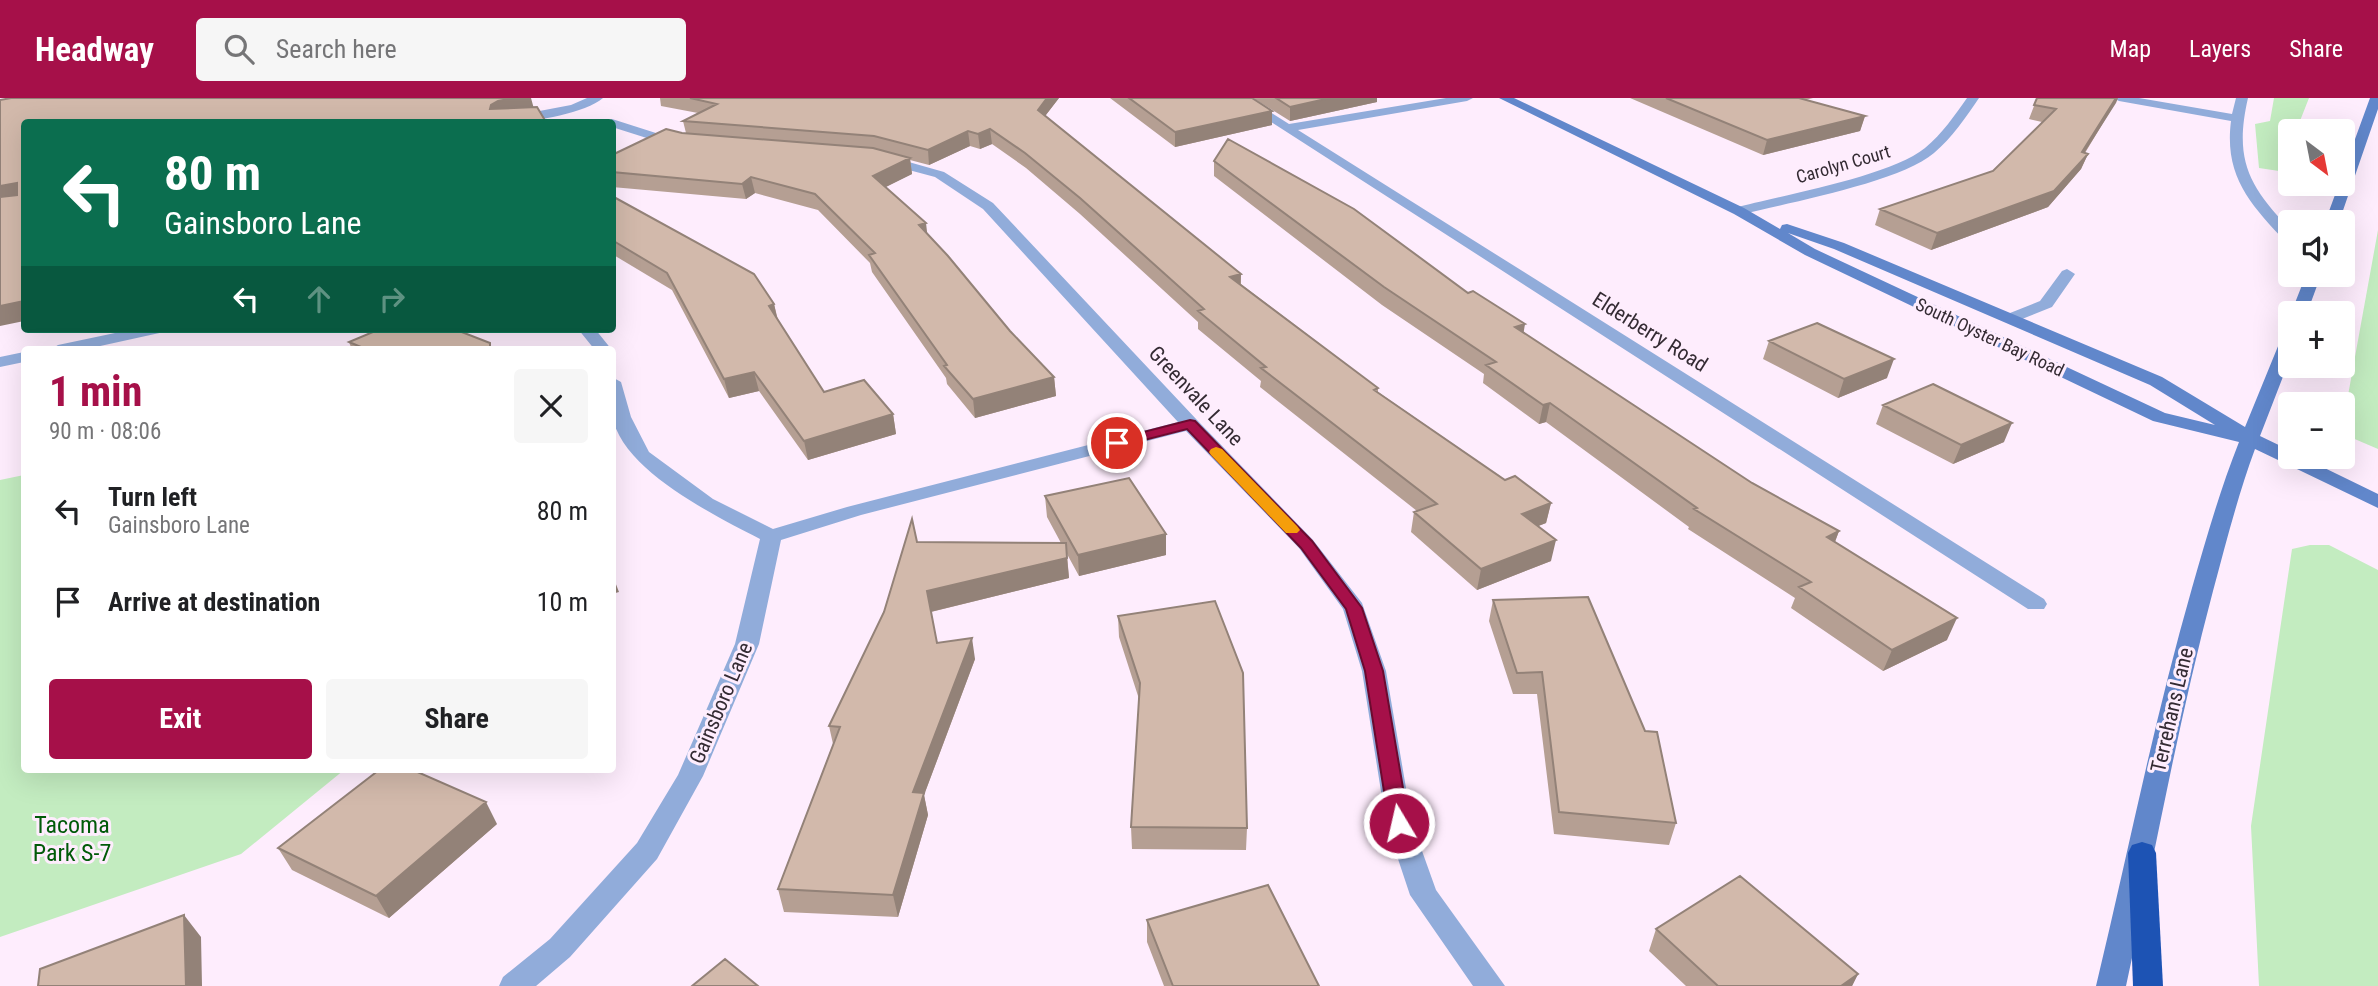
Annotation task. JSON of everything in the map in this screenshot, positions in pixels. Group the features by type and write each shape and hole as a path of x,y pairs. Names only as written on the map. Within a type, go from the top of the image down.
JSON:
{"highway":[{"path":"2142,853 2148,986"}],"main road":[{"name":"South Oyster Bay Road","path":"1505,98 1739,211 1810,252 2159,417 2251,439"},
{"path":"2336,210 2376,98"},
{"name":"South Oyster Bay Road","path":"1739,211 1839,246 2156,381 2251,439 2378,502"},
{"name":"Terrehans Lane","path":"2111,986 2142,853 2175,689 2230,489 2278,368"}],"street":[{"path":"518,119 574,108 597,98"},
{"name":"Elderberry Road","path":"1240,98 2036,604"},
{"path":"1287,128 1466,98"},
{"name":"Carolyn Court","path":"1739,211 1880,174 1906,163 1929,151 1959,119 1973,98"},
{"path":"2119,98 2236,118"},
{"path":"2242,98 2232,145 2237,166 2262,210 2278,226"},
{"path":"574,108 601,119"},
{"path":"616,124 657,137 694,142"},
{"name":"Greenvale Lane","path":"867,155 941,174 958,182 988,206 1190,424 1306,544 1354,608 1374,671 1399,823 1424,895 1490,986"},
{"path":"2011,318 2046,304 2067,274"},
{"path":"77,346 139,333"},
{"path":"0,362 21,358"},
{"path":"616,396 622,417 641,455 706,503 771,536 854,511 1190,424"},
{"name":"Gainsboro Lane","path":"514,986 560,948 647,850 690,776 747,644 771,536"}],"green space":[{"path":"2274,98 2309,98 2301,119 2278,119 2278,171 2259,168 2255,124 2270,121"},
{"path":"2378,230 2378,449 2355,439 2355,392 2349,392 2351,378 2355,378 2355,357"},
{"name":"Tacoma Park S-7","path":"21,476 21,773 340,773 241,854 0,937 0,480"},
{"path":"2329,545 2378,570 2378,986 2259,986 2251,826 2292,549"}],"building":[{"path":"514,98 498,101 491,105 490,109 537,107 544,119 21,119 21,302 0,306 0,197 17,195 17,183 0,186 0,100"},
{"path":"690,98 1047,98 1038,110 1241,274 1230,277 1378,388 1374,390 1505,480 1515,476 1551,503 1522,514 1556,540 1481,569 1414,512 1437,504 1261,368 1266,367 1198,311 1204,309 1080,198 1025,153 990,129 978,134 968,131 928,150 874,136 683,121 717,104"},
{"path":"1129,98 1252,98 1272,111 1175,132"},
{"path":"1276,98 1330,98 1290,107"},
{"path":"1666,98 1799,98 1865,116 1767,140"},
{"path":"2037,98 2116,98 2082,152 2088,154 2054,191 1937,233 1880,209 1993,171 2056,109 2034,105"},
{"path":"666,129 682,133 873,148 910,158 873,176 926,223 919,225 1010,331 1054,377 973,399 944,366 947,365 869,255 875,253 815,194 751,177 742,184 616,172 616,153"},
{"path":"1228,139 1354,209 1468,293 1473,291 1525,324 1515,327 1752,483 1839,531 1827,537 1957,618 1892,650 1799,587 1811,582 1694,509 1697,508 1550,403 1543,405 1486,365 1496,362 1384,287 1214,161"},
{"path":"616,198 754,274 774,304 769,306 824,392 864,380 893,414 804,441 754,372 724,379 667,273 616,242"},
{"path":"1817,323 1894,359 1844,379 1769,341"},
{"path":"370,333 464,333 490,343 490,346 358,346 349,342"},
{"path":"1933,384 2012,423 1961,445 1883,405"},
{"path":"1129,478 1166,534 1078,555 1045,496"},
{"path":"912,519 917,542 1066,543 1067,558 927,591 937,643 972,638 913,792 924,793 893,895 778,889 840,727 829,726 884,612"},
{"path":"1588,597 1645,731 1657,732 1676,823 1559,812 1542,672 1517,673 1493,600"},
{"path":"1215,601 1243,673 1247,828 1131,827 1140,683 1118,616"},
{"path":"375,773 420,773 486,802 376,896 278,848"},
{"path":"1740,876 1858,974 1841,986 1718,986 1656,929"},
{"path":"1268,885 1319,986 1173,986 1147,920"},
{"path":"184,915 186,986 38,986 40,969"},
{"path":"725,959 758,986 692,986"}],"slow traffic":[{"path":"1216,452 1292,530"}],"route":[{"path":"1117,443 1190,424 1306,544 1354,608 1374,671 1399,823"}]}
